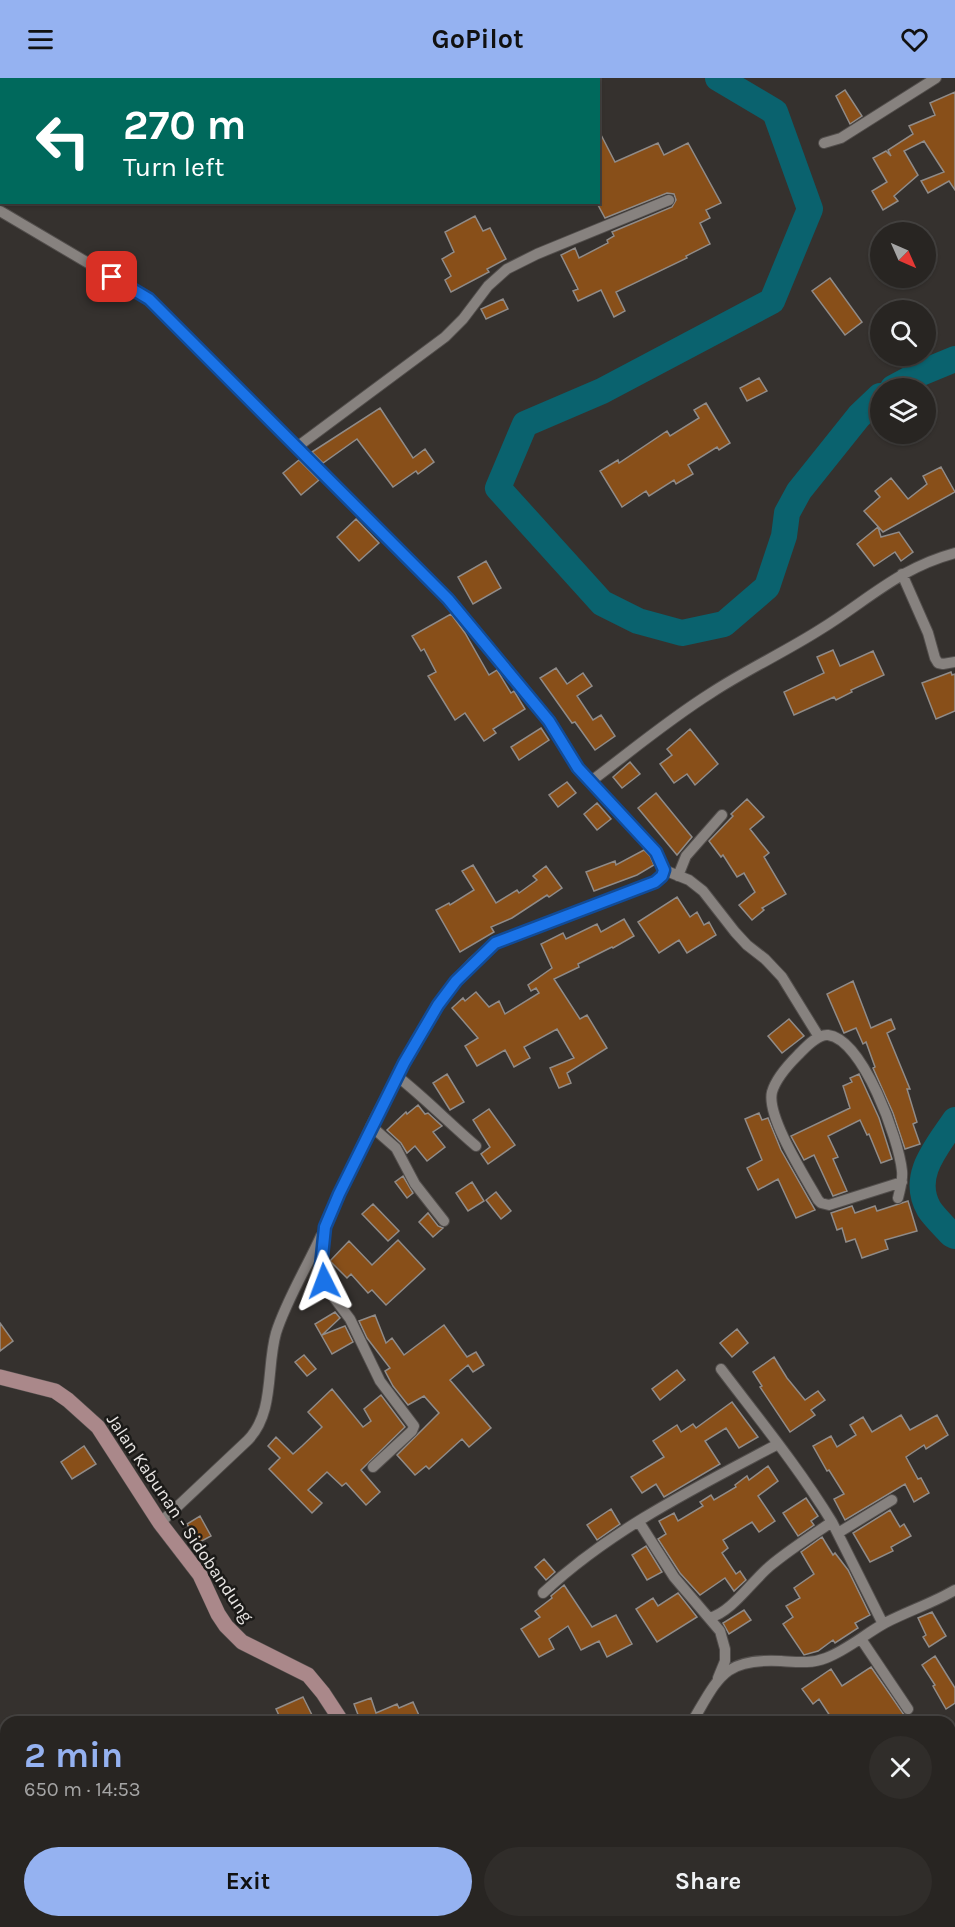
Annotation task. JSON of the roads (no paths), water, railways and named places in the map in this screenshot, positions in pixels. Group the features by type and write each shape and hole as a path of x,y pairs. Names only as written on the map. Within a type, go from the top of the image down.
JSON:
{"street":[{"path":"824,143 841,138 936,78"},
{"path":"297,447 446,337 488,286 507,269 537,254 669,200"},
{"path":"0,211 149,299 453,605 549,721 578,768 649,843 664,870 662,876 655,882 495,943 456,981 438,1005 371,1126 276,1334 260,1426 160,1523"},
{"path":"590,782 663,725 709,693 811,636 902,574 932,560 955,553"},
{"path":"902,574 928,633 938,663 955,662"},
{"path":"678,876 686,856 722,815"},
{"path":"664,870 689,880 703,891 735,932 773,967 819,1036"},
{"path":"898,1198 902,1182 897,1149 866,1070 853,1052 838,1039 827,1035 819,1036 795,1058 780,1076 771,1101 775,1119 818,1200 829,1206 902,1182"},
{"path":"397,1076 476,1146"},
{"path":"371,1126 396,1148 415,1184 444,1221"},
{"path":"325,1227 321,1266 329,1291 350,1319 380,1381 414,1426 412,1431 373,1467"},
{"path":"721,1369 778,1444 832,1522 883,1624"},
{"name":"Jalan Kabunan - Sidobandung","path":"0,1377 55,1391 93,1422 104,1434 160,1523 196,1570 210,1593 218,1614 237,1638 308,1675 338,1716"},
{"path":"543,1593 590,1552 778,1444"},
{"path":"838,1533 892,1500"},
{"path":"639,1522 674,1577 720,1631 725,1648 725,1661 718,1679 696,1716"},
{"path":"709,1618 721,1614 767,1568 832,1522"},
{"path":"718,1679 735,1666 746,1662 759,1660 814,1662 829,1657 883,1624 955,1590"},
{"path":"861,1639 908,1709"}],"waterway":[{"path":"718,78 775,112 810,209 772,301 602,391 525,424 498,488 602,603 638,621 682,633 724,624 767,587 784,536 787,513 799,491 870,406"},
{"path":"912,378 955,359"},
{"path":"955,1120 928,1162 923,1185 924,1197 929,1209 955,1236"}]}
